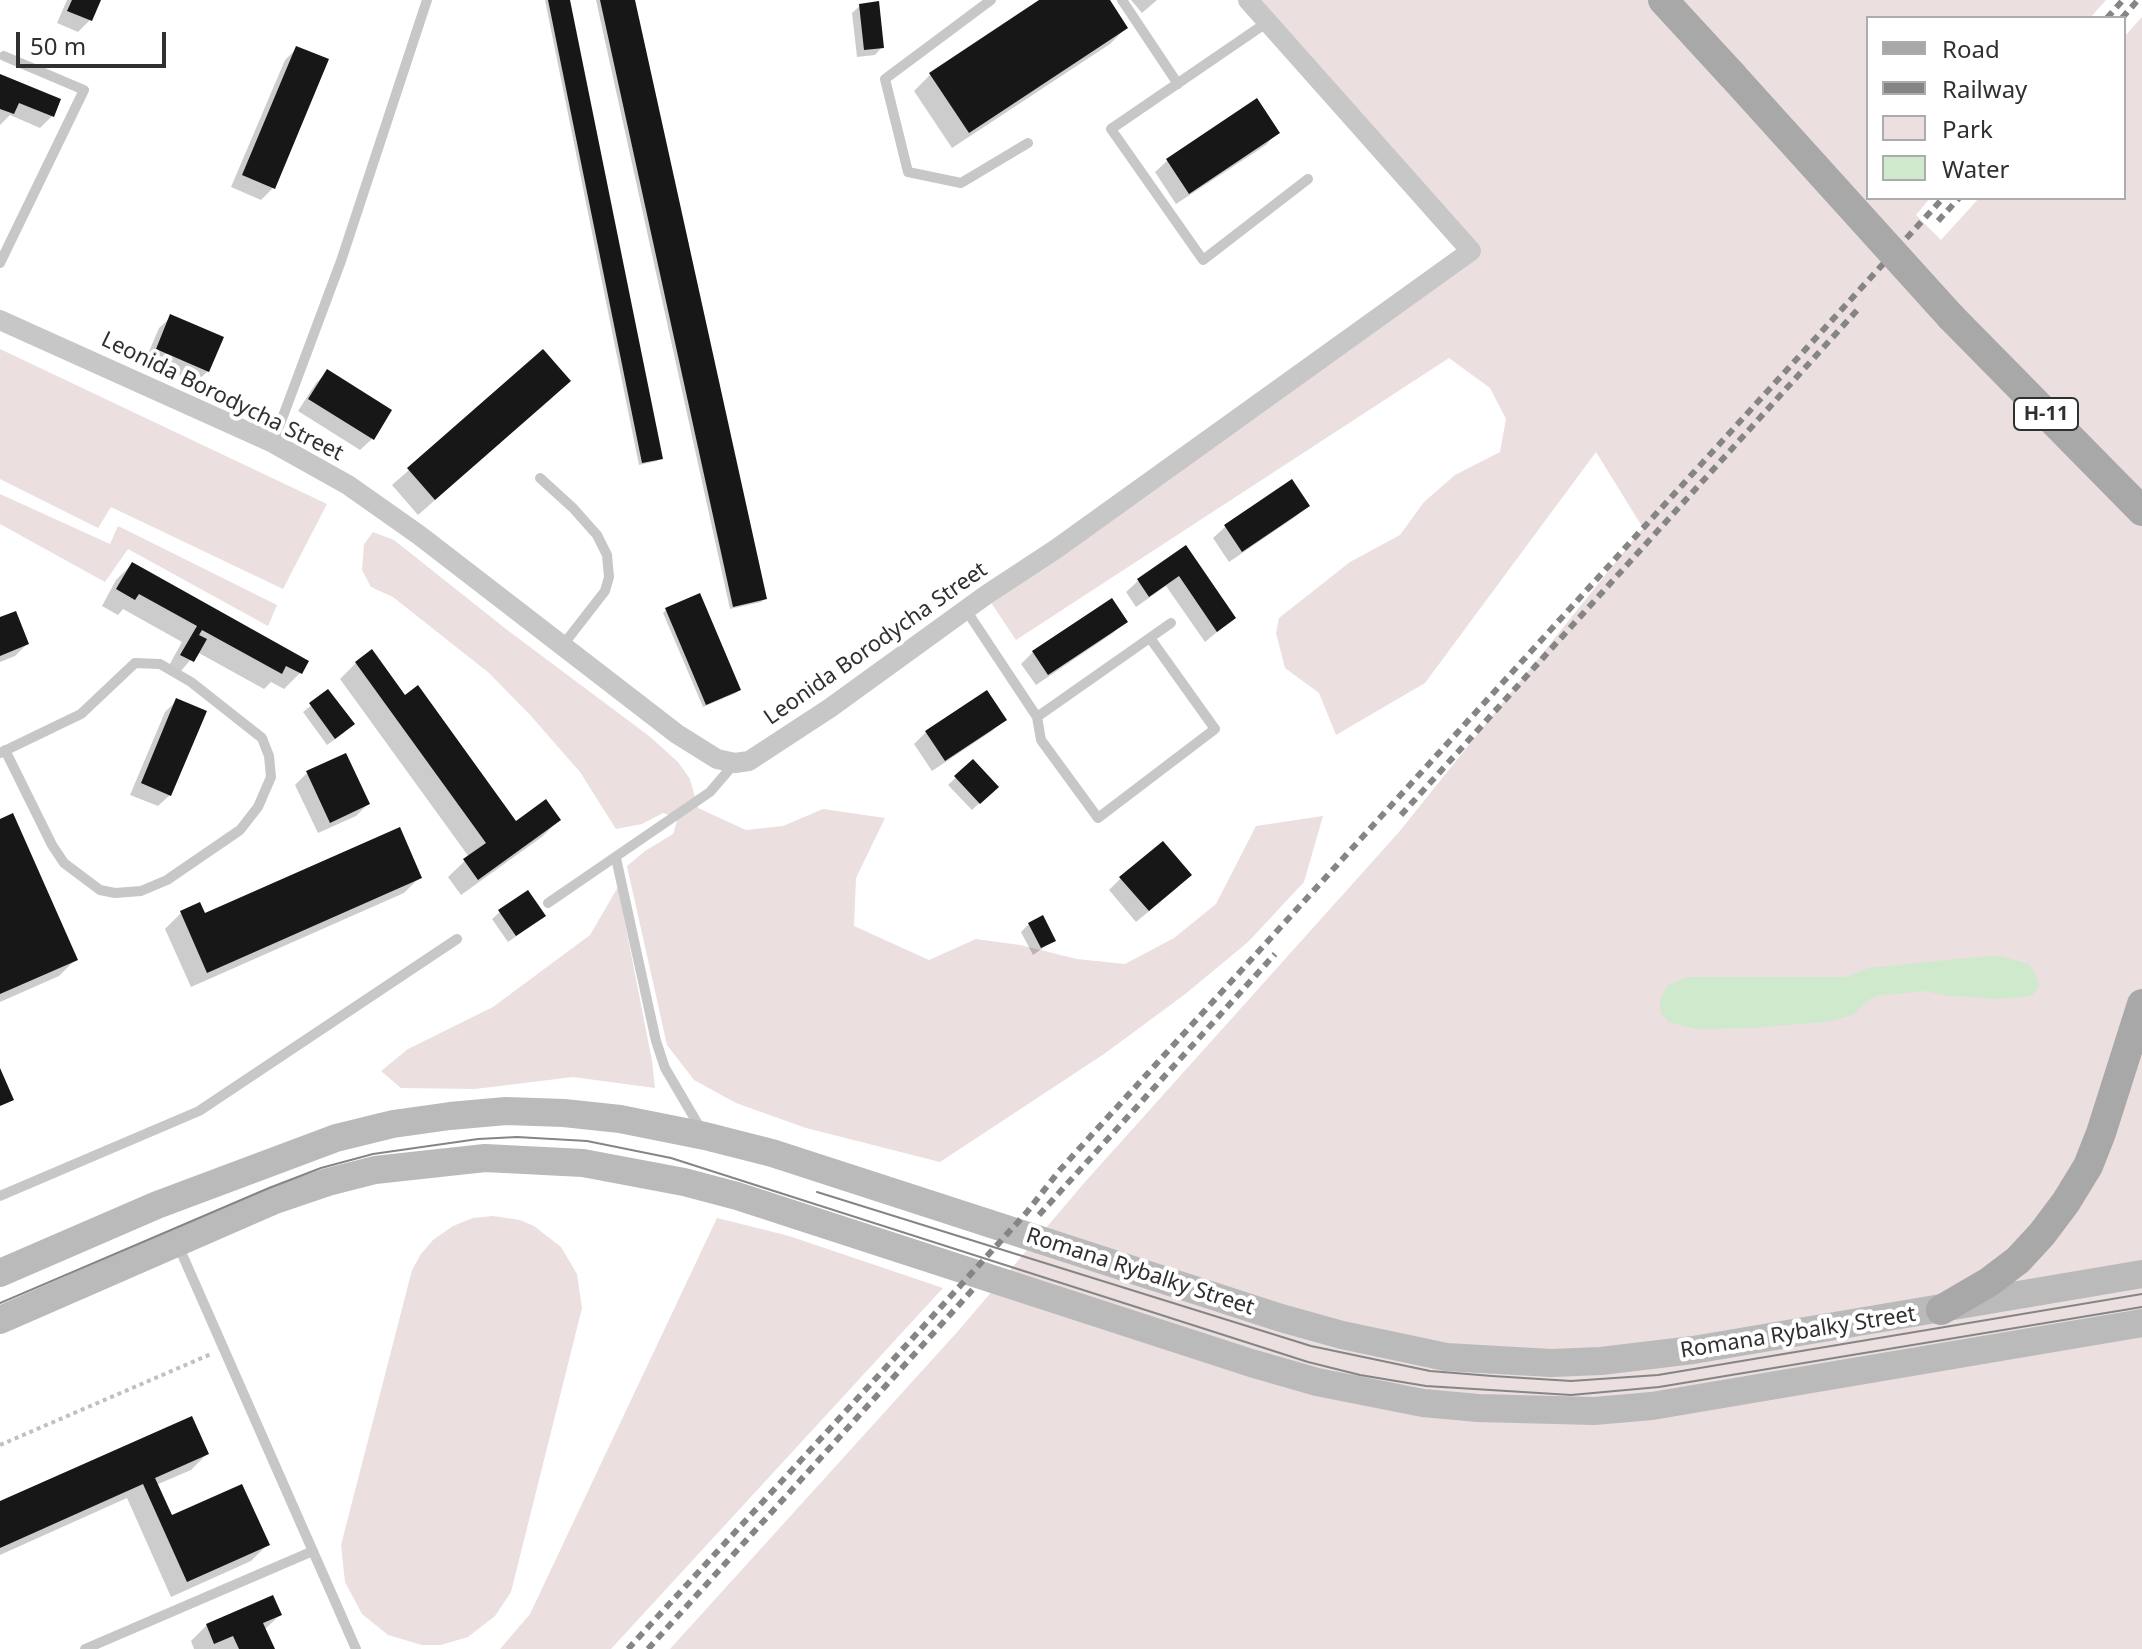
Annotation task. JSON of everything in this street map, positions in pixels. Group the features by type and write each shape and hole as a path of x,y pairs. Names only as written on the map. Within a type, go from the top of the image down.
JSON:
{"main road":[{"name":"Н-11","path":"1663,0 1951,317 2142,511"},
{"path":"1941,1310 1989,1282 2018,1260 2066,1202 2088,1166 2101,1133 2142,1004"},
{"name":"Romana Rybalky Street","path":"0,1273 157,1205 336,1138 393,1124 506,1111 620,1119 705,1136 837,1173 1281,1318 1342,1335 1446,1357 1551,1363 1601,1361 1693,1350 2142,1274"},
{"path":"0,1320 275,1200 328,1182 375,1170 485,1158 583,1163 737,1196 1317,1382 1423,1403 1594,1411 1652,1406 2142,1323"}],"street":[{"name":"Leonida Borodycha Street","path":"0,320 273,443 348,485 419,535 677,734 717,759 735,763 749,761 1056,549 1471,251 1248,0"}],"lane":[{"path":"273,443 341,261 427,0"},
{"path":"991,0 885,79 908,172 961,183 1028,143"},
{"path":"1122,0 1178,84"},
{"path":"1269,21 1111,129 1203,260 1308,179"},
{"path":"0,263 84,90 4,56"},
{"path":"540,478 597,535 607,555 609,577 605,591 563,645"},
{"path":"966,610 1037,717 1041,740 1098,818 1215,729 1150,638"},
{"path":"1037,717 1171,623"},
{"path":"135,663 160,664 191,682 262,738 269,756 271,777 258,807 240,830 167,880 141,891 115,893 100,890 64,863 3,752 81,714 135,663"},
{"path":"548,903 710,792 735,763"},
{"path":"616,858 656,1041 665,1068 705,1136"},
{"path":"0,1196 199,1111 457,939"},
{"path":"176,1242 356,1649"},
{"path":"85,1649 313,1551"}],"path":[{"path":"0,1445 224,1349"}],"green space":[{"path":"1248,0 2106,0 2092,16 1866,16 1866,200 1928,200 1916,215 1941,240 1977,200 2126,200 2126,35 2142,17 2142,1649 670,1649 959,1330 1085,1182 1399,832 1643,528 1596,452 1425,683 1336,735 1319,693 1285,668 1276,633 1279,618 1350,562 1400,535 1424,502 1455,475 1500,452 1506,419 1490,388 1449,358 1016,640 986,595 1471,251"},
{"path":"0,349 327,504 283,589 111,507 98,528 0,479"},
{"path":"0,494 110,544 118,526 277,605 268,626 128,549 105,582 0,524"},
{"path":"373,532 394,540 649,736 678,762 690,779 698,808 746,830 783,826 823,809 885,818 856,878 854,926 929,960 976,939 1020,945 1077,959 1125,964 1174,938 1216,904 1256,826 1323,816 1304,882 1248,942 1184,995 1104,1054 940,1162 806,1128 736,1103 694,1080 667,1045 627,866 673,834 678,818 663,813 642,824 616,829 580,772 489,673 393,597 371,587 362,570 364,544"},
{"path":"618,887 655,1088 573,1077 475,1089 401,1088 381,1071 408,1049 493,1007 590,935"},
{"path":"493,1216 520,1220 534,1226 561,1247 577,1274 582,1308 511,1592 495,1616 468,1637 441,1645 422,1645 388,1635 362,1614 345,1582 341,1545 412,1270 433,1240 453,1226 473,1218"},
{"path":"717,1218 789,1236 943,1288 611,1649 500,1649 530,1614"}],"water":[{"path":"2000,956 2028,964 2039,986 2033,995 1997,999 1925,991 1877,996 1852,1015 1826,1022 1748,1028 1695,1029 1669,1022 1661,1013 1660,1000 1668,985 1687,977 1846,977 1869,968"}],"building":[{"path":"72,0 101,0 92,21 67,11"},
{"path":"548,0 570,0 663,459 642,463"},
{"path":"600,0 635,0 767,599 733,607"},
{"path":"1039,0 1110,0 1128,28 969,133 929,73"},
{"path":"879,1 884,48 864,50 859,4"},
{"path":"296,46 329,59 275,189 242,175"},
{"path":"0,74 61,99 54,117 19,103 14,114 0,109"},
{"path":"1257,98 1280,133 1189,194 1166,159"},
{"path":"170,314 224,337 209,372 156,349"},
{"path":"543,349 571,381 435,500 407,468"},
{"path":"327,369 392,410 374,440 308,399"},
{"path":"1292,479 1310,506 1242,552 1224,525"},
{"path":"1186,545 1236,618 1217,632 1179,576 1149,597 1137,579"},
{"path":"132,562 309,661 302,674 286,666 282,674 202,630 199,635 207,639 194,662 180,655 197,626 139,594 135,600 116,589"},
{"path":"700,593 741,690 706,705 665,608"},
{"path":"1112,598 1128,622 1048,675 1032,651"},
{"path":"16,611 29,644 0,656 0,617"},
{"path":"372,649 405,695 418,685 516,821 546,799 561,820 478,880 463,859 486,843 355,662"},
{"path":"328,689 355,724 335,739 309,703"},
{"path":"987,690 1007,720 945,761 925,731"},
{"path":"176,698 207,711 171,796 141,783"},
{"path":"346,753 370,804 330,823 306,771"},
{"path":"973,759 999,787 980,804 954,776"},
{"path":"13,813 78,960 0,994 0,819"},
{"path":"400,827 422,878 207,973 180,911 200,902 205,913"},
{"path":"1163,841 1192,875 1149,911 1119,877"},
{"path":"528,890 546,916 516,936 498,910"},
{"path":"1043,915 1056,941 1041,948 1028,923"},
{"path":"0,1068 14,1100 0,1106"},
{"path":"192,1416 209,1454 155,1478 172,1515 242,1484 270,1545 187,1582 143,1484 0,1548 0,1501"},
{"path":"273,1595 282,1615 263,1623 275,1649 239,1649 233,1636 214,1644 206,1624"}],"tram line":[{"path":"0,1303 321,1168 373,1154 478,1139 517,1137 587,1141 671,1158 1308,1362 1426,1386 1571,1395 1659,1387 2142,1307"},
{"path":"817,1192 1311,1346 1430,1371 1492,1376 1571,1381 1658,1375 2142,1294"}],"railway":[{"path":"2109,16 2123,0"},
{"path":"2124,16 2138,0"},
{"path":"628,1649 1941,200"},
{"path":"1938,221 1957,200"},
{"path":"1401,815 1860,307"},
{"path":"1039,1215 1275,954"},
{"path":"648,1649 975,1287"}]}
